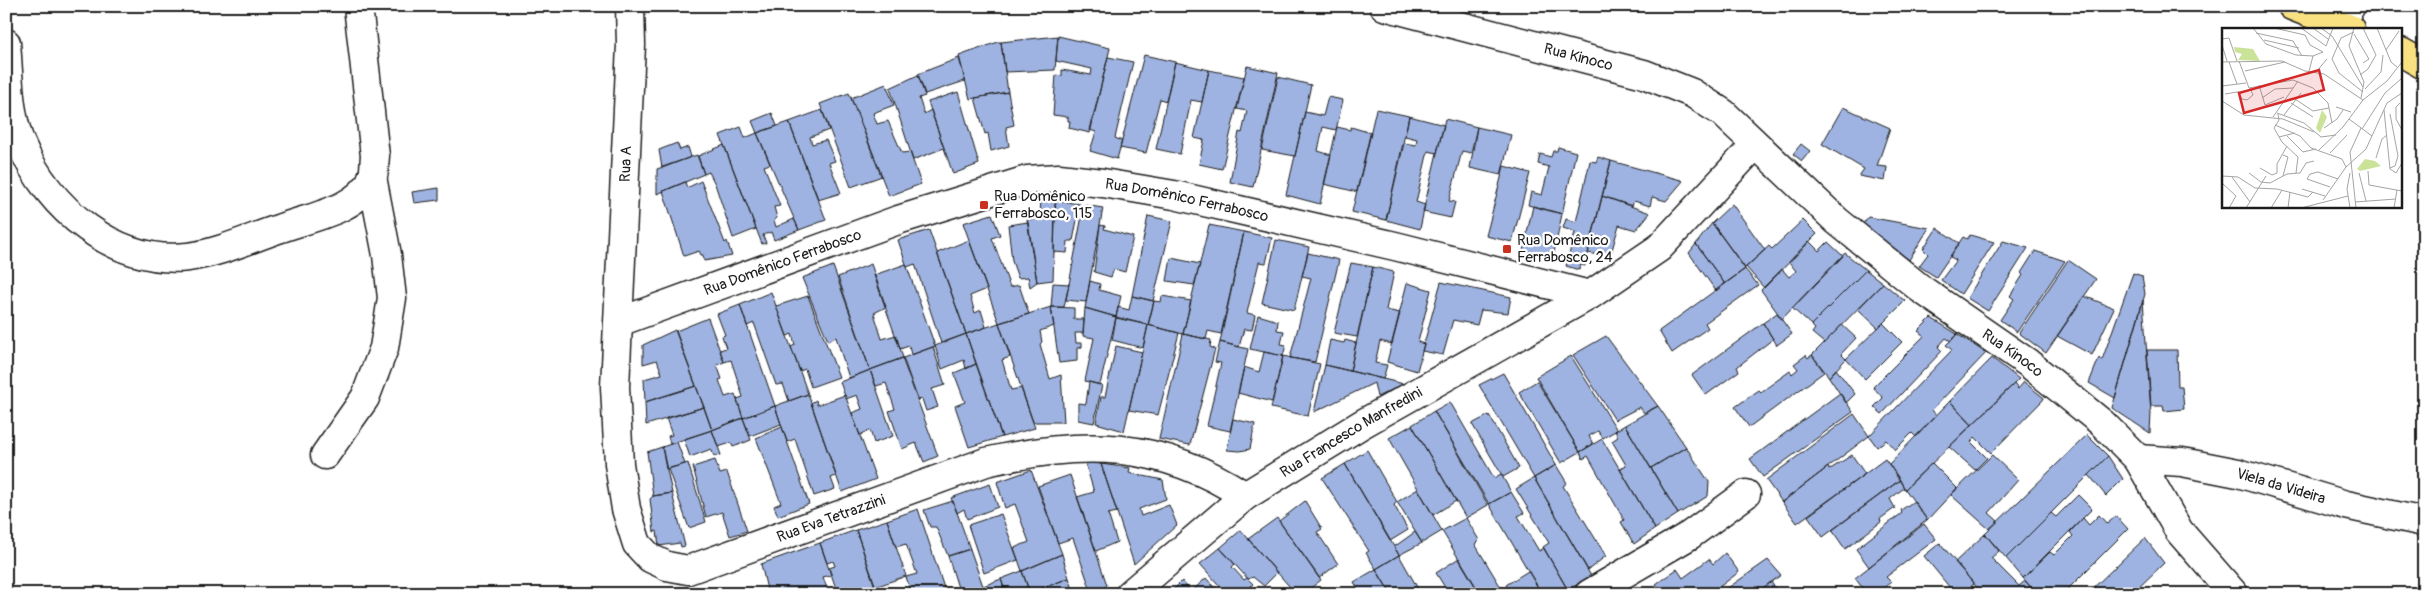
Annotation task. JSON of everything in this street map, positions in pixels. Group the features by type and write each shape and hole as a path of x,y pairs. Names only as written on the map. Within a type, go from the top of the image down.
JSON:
{"main road":[{"path":"2292,6 2346,20"},
{"path":"2402,53 2424,65"}],"street":[{"path":"325,454 364,398 384,348 392,298 387,255 372,177 375,156 374,133 358,7 351,6"},
{"name":"Rua A","path":"619,322 631,45 630,6"},
{"name":"Rua Kinoco","path":"1384,6 1644,74 1692,93 1723,113 1837,221 1921,289 2028,363 2102,423 2138,459 2178,531 2234,594"},
{"path":"6,43 11,102 21,143 47,190 94,234 130,251 159,257 188,257 221,248 340,207 362,193 372,177"},
{"path":"1590,295 1659,248 1755,145"},
{"name":"Rua Domênico Ferrabosco","path":"619,322 898,220 1027,180 1059,178 1103,183 1174,196 1395,246 1590,295"},
{"name":"Rua Francesco Manfredini","path":"1130,594 1245,496 1362,424 1466,367 1557,311 1590,295"},
{"name":"Rua Eva Tetrazzini","path":"619,322 615,387 619,464 626,509 637,544 650,558 667,566 688,570 705,565 986,462 1031,451 1076,447 1136,451 1187,465 1218,478 1245,496"},
{"name":"Viela da Videira","path":"2138,459 2182,462 2238,473 2346,506 2424,522"},
{"path":"1589,594 1690,535 1746,494"}],"building":[{"path":"1058,36 1110,48 1090,133 1069,128 1070,121 1068,121 1068,117 1053,115 1056,75 1062,76 1062,70 1091,75 1092,69 1056,61"},
{"path":"1058,36 1055,70 1005,72 1001,42"},
{"path":"1001,42 1008,92 970,99 959,56"},
{"path":"1144,55 1175,62 1166,101 1160,99 1146,153 1120,148"},
{"path":"1108,57 1133,62 1115,138 1122,141 1117,159 1090,151 1096,132 1090,130"},
{"path":"959,58 965,81 925,94 918,74"},
{"path":"1175,62 1209,70 1202,102 1191,100 1180,154 1156,149"},
{"path":"1247,66 1278,73 1253,187 1230,182 1239,132 1242,133 1247,111 1237,109"},
{"path":"1209,70 1244,77 1222,169 1199,164 1204,140 1194,138"},
{"path":"918,75 925,96 919,98 924,114 931,110 944,148 913,160 890,88"},
{"path":"1278,77 1311,85 1295,156 1262,150"},
{"path":"886,84 894,105 873,113 877,124 888,121 902,153 910,152 921,184 889,196 851,98"},
{"path":"958,92 979,164 953,174 928,102"},
{"path":"1008,92 1014,125 1006,127 1009,146 991,151 988,133 985,134 975,98"},
{"path":"849,93 882,176 851,187 820,104"},
{"path":"1328,97 1343,100 1336,130 1323,127 1318,151 1331,155 1320,204 1286,195 1305,112 1323,116"},
{"path":"1843,107 1890,128 1877,166 1887,167 1885,181 1859,176 1864,169 1822,144"},
{"path":"1376,109 1409,116 1386,220 1352,212"},
{"path":"822,110 829,130 810,137 812,144 826,140 835,161 829,163 841,193 818,200 789,122"},
{"path":"772,113 777,126 757,133 752,121"},
{"path":"1409,116 1444,125 1437,153 1428,151 1416,202 1425,205 1420,229 1386,220 1404,143 1416,145 1417,139 1405,136"},
{"path":"1445,119 1477,127 1471,153 1462,151 1449,201 1455,202 1451,218 1423,212"},
{"path":"789,122 826,220 799,230 757,133"},
{"path":"741,127 745,138 757,133 770,164 764,166 780,206 774,207 777,218 774,220 776,227 794,219 799,230 774,240 771,232 763,235 766,243 762,244 720,135"},
{"path":"1337,127 1350,130 1351,127 1371,133 1357,192 1324,184"},
{"path":"1477,127 1511,135 1501,175 1470,168"},
{"path":"677,143 680,150 688,147 691,157 662,168 659,150"},
{"path":"1801,144 1810,151 1802,161 1793,154"},
{"path":"724,145 756,229 733,238 715,184 709,172 704,174 698,156"},
{"path":"1558,147 1576,152 1562,214 1528,205 1531,192 1542,195 1549,167 1538,164 1540,154 1551,157 1553,151 1557,151"},
{"path":"697,155 704,174 657,194 657,169"},
{"path":"1598,157 1611,161 1585,266 1581,265 1579,270 1566,266 1575,232 1563,228 1566,219 1576,222 1590,161 1596,162"},
{"path":"1611,161 1683,181 1666,201 1652,197 1650,206 1634,201 1632,206 1602,196"},
{"path":"1504,166 1530,173 1512,242 1486,236"},
{"path":"701,181 725,243 727,241 732,256 704,261 703,255 699,251 684,256 663,191 685,182 687,188"},
{"path":"439,188 439,200 414,203 412,192"},
{"path":"1056,194 1053,280 1037,282 1027,220 1040,217 1041,195"},
{"path":"1602,196 1650,213 1636,230 1619,225 1610,257 1588,253"},
{"path":"1055,200 1080,204 1073,241 1068,241 1067,253 1054,252"},
{"path":"1732,204 1765,250 1745,268 1712,223"},
{"path":"1084,205 1103,208 1086,302 1066,300"},
{"path":"1533,206 1562,214 1553,258 1523,251"},
{"path":"992,214 1000,235 992,238 1010,287 1019,285 1029,314 999,323 963,223"},
{"path":"1148,216 1172,221 1153,301 1132,296"},
{"path":"1868,217 1929,228 1909,260 1862,225"},
{"path":"1803,220 1817,234 1764,288 1746,267 1769,246 1772,249"},
{"path":"1028,222 1037,282 1030,287 1028,277 1018,278 1012,261 1008,225"},
{"path":"1712,223 1745,269 1725,284 1696,244"},
{"path":"1100,225 1105,226 1104,229 1133,237 1125,272 1114,269 1111,277 1094,272"},
{"path":"1209,225 1244,232 1221,334 1208,331 1206,339 1183,334"},
{"path":"1937,228 1959,243 1936,277 1919,266 1928,254 1923,249"},
{"path":"929,230 966,334 941,343 915,264 907,267 898,240"},
{"path":"1244,232 1272,238 1266,263 1259,262 1247,313 1255,315 1252,330 1244,329 1239,347 1220,342"},
{"path":"1970,235 1994,242 1961,294 1941,280 1956,260 1950,257 1959,243 1963,237 1967,239"},
{"path":"969,240 987,289 970,296 975,313 981,310 986,327 966,334 937,253"},
{"path":"1276,240 1309,247 1294,310 1262,303"},
{"path":"1809,241 1819,251 1828,242 1843,256 1782,319 1761,290 1782,269 1789,277 1796,271 1789,262"},
{"path":"2003,241 2028,248 1988,311 1967,298"},
{"path":"1696,244 1725,284 1716,291 1689,253"},
{"path":"2035,251 2065,261 2017,332 2000,320 2014,299 2010,296 2023,275 2021,273"},
{"path":"1308,253 1339,260 1315,362 1290,358 1311,278 1302,276"},
{"path":"1845,253 1866,270 1811,325 1792,308"},
{"path":"1171,258 1200,264 1194,285 1167,281"},
{"path":"2068,260 2096,279 2046,353 2019,333"},
{"path":"1351,263 1373,267 1357,337 1334,333"},
{"path":"871,264 886,307 874,313 882,339 896,335 903,358 870,370 838,277"},
{"path":"906,264 935,346 911,355 909,346 900,349 874,275"},
{"path":"833,266 870,370 849,378 836,337 828,341 802,278"},
{"path":"1373,267 1394,272 1386,310 1400,313 1392,344 1380,341 1375,363 1387,365 1383,379 1350,371"},
{"path":"1745,269 1758,285 1705,323 1708,328 1672,353 1659,331"},
{"path":"1866,270 1883,283 1824,343 1812,333 1815,329 1811,325"},
{"path":"2133,273 2142,276 2145,294 2115,398 2089,383 2099,358 2102,360"},
{"path":"1090,281 1100,284 1099,290 1121,296 1116,317 1085,308"},
{"path":"1441,282 1511,297 1508,313 1481,310 1477,325 1453,320 1443,355 1422,351"},
{"path":"1053,283 1069,284 1064,307 1051,307"},
{"path":"1407,283 1431,290 1418,342 1424,344 1417,371 1387,362"},
{"path":"1883,283 1905,301 1878,328 1858,309"},
{"path":"771,292 808,394 789,401 783,384 776,385 754,323 747,326 740,305"},
{"path":"808,296 839,377 811,387 805,369 800,371 791,347 795,345 792,334 787,336 776,306"},
{"path":"1132,296 1154,301 1148,325 1116,317 1118,307 1129,310"},
{"path":"1162,296 1191,301 1183,334 1148,325 1154,301 1161,302"},
{"path":"2084,296 2114,308 2092,355 2057,336"},
{"path":"2143,300 2151,413 2150,433 2112,408"},
{"path":"740,305 775,406 743,418 737,399 743,397 731,360 724,362 720,350 726,348 722,336 725,335 717,314"},
{"path":"1051,307 1054,326 1040,331 1042,342 1040,344 1050,379 1061,375 1064,422 1033,422 999,323"},
{"path":"1051,307 1074,308 1074,319 1084,319 1083,333 1075,333 1076,343 1082,343 1082,347 1077,348 1077,361 1059,363"},
{"path":"1085,308 1116,317 1100,385 1085,381 1094,338 1083,336"},
{"path":"1777,313 1792,334 1777,345 1763,323"},
{"path":"1258,315 1278,321 1277,330 1284,331 1281,344 1286,345 1283,356 1250,349"},
{"path":"708,318 724,362 717,365 722,379 719,380 725,397 735,394 743,418 712,430 676,331"},
{"path":"1116,318 1148,325 1143,348 1112,340"},
{"path":"1931,318 1957,334 1951,341 1946,338 1938,347 1942,351 1882,414 1874,407 1883,398 1873,387 1924,336 1918,331"},
{"path":"999,323 1010,357 1002,360 1011,390 1021,388 1035,428 1002,437 966,334"},
{"path":"1763,323 1773,339 1737,367 1739,371 1706,395 1692,375"},
{"path":"1883,323 1902,342 1865,379 1846,359"},
{"path":"1148,325 1179,333 1158,415 1129,410"},
{"path":"1842,325 1856,338 1841,354 1846,359 1829,377 1812,355"},
{"path":"675,330 696,386 645,402 644,379 662,374 657,360 643,364 643,345"},
{"path":"966,334 976,364 966,369 964,360 942,369 935,346"},
{"path":"1183,334 1211,340 1210,347 1215,349 1190,445 1159,439"},
{"path":"1957,334 1986,353 1932,410 1936,415 1916,437 1912,433 1895,450 1886,440 1877,447 1869,436 1952,350 1946,345"},
{"path":"1606,336 1658,406 1644,413 1640,407 1615,420 1573,355"},
{"path":"1330,340 1344,343 1345,340 1356,343 1350,371 1325,365"},
{"path":"1220,342 1248,349 1230,431 1207,426 1221,363 1215,362"},
{"path":"1116,346 1142,352 1124,431 1096,423 1101,397 1105,397"},
{"path":"933,347 945,385 932,389 938,407 926,411 922,399 918,400 903,358"},
{"path":"2147,350 2177,350 2178,387 2182,387 2184,409 2164,411 2163,406 2151,406"},
{"path":"1264,352 1283,356 1272,402 1238,393 1244,367 1259,372"},
{"path":"1806,355 1808,358 1812,355 1824,372 1749,427 1735,407 1759,390 1761,392 1790,371 1792,374 1798,369 1794,364"},
{"path":"1283,356 1320,364 1308,416 1271,408"},
{"path":"1571,356 1617,430 1603,438 1598,431 1589,436 1593,444 1580,452 1536,377"},
{"path":"902,358 938,456 924,462 916,443 902,449 889,411 895,409 886,383 876,386 870,370"},
{"path":"1992,358 2019,379 1972,425 1950,401"},
{"path":"976,364 1002,437 969,447 955,406 965,402 954,373"},
{"path":"1325,365 1404,384 1377,397 1374,383 1314,412"},
{"path":"1836,369 1855,394 1846,403 1829,377"},
{"path":"870,370 893,436 874,443 870,430 860,435 852,413 862,409 857,395 846,399 840,382"},
{"path":"1503,373 1556,465 1534,478 1479,385"},
{"path":"1537,381 1580,452 1561,463 1519,392"},
{"path":"1089,382 1102,385 1094,423 1078,420 1078,403 1086,404"},
{"path":"2024,382 2044,398 2043,400 1991,453 1975,437 1971,442 1987,458 1975,470 1949,447 2014,384 2018,389"},
{"path":"696,386 704,407 646,425 645,402"},
{"path":"1840,393 1853,412 1763,477 1750,459"},
{"path":"808,394 836,476 831,478 835,489 814,496 795,439 787,442 775,406"},
{"path":"845,395 876,479 842,492 811,403 816,400 817,405"},
{"path":"1950,401 1972,425 1905,489 1889,464"},
{"path":"1450,402 1494,478 1501,474 1511,492 1489,504 1434,411"},
{"path":"775,406 781,424 750,436 743,418"},
{"path":"1658,406 1686,447 1651,468 1625,425"},
{"path":"704,407 712,430 670,444 668,436 672,435 666,418"},
{"path":"1434,411 1488,505 1466,518 1412,425"},
{"path":"1854,414 1869,436 1782,502 1766,480"},
{"path":"1489,415 1519,468 1503,477 1472,424"},
{"path":"743,418 751,440 733,447 731,443 718,447 712,430"},
{"path":"1233,419 1255,424 1250,449 1240,451 1227,450"},
{"path":"1412,425 1456,501 1433,515 1389,438"},
{"path":"1625,425 1678,514 1655,529 1620,469 1626,465 1612,441 1618,437 1615,431"},
{"path":"782,427 809,504 778,516 774,506 781,503 756,438"},
{"path":"712,430 721,455 714,456 711,449 690,457 684,439"},
{"path":"2087,435 2108,456 2006,558 1985,534"},
{"path":"1602,439 1655,529 1634,544 1621,522 1624,520 1588,456 1583,459 1580,452"},
{"path":"677,442 685,464 666,469 662,447"},
{"path":"662,447 672,493 653,496 647,452"},
{"path":"1686,447 1709,482 1708,496 1678,514 1651,468"},
{"path":"1367,450 1397,502 1394,505 1408,530 1390,541 1345,464"},
{"path":"1852,455 1865,474 1797,523 1782,502 1828,467 1829,470"},
{"path":"1992,455 2018,480 1989,513 1998,521 1989,529 1951,495"},
{"path":"2108,456 2123,479 2106,496 2089,475"},
{"path":"1885,459 1900,480 1823,537 1808,516"},
{"path":"715,460 720,474 727,472 747,531 730,536 722,512 706,517 693,467"},
{"path":"1085,462 1101,464 1117,512 1108,514 1117,542 1096,551 1077,497 1094,492"},
{"path":"688,463 706,522 689,528 668,469"},
{"path":"1932,463 1957,488 1927,520 1905,489"},
{"path":"1101,464 1130,468 1129,473 1163,480 1166,499 1139,509 1141,516 1169,505 1177,525 1134,564"},
{"path":"1345,464 1399,555 1376,569 1366,553 1369,551 1322,478"},
{"path":"1556,465 1567,483 1563,486 1606,556 1588,570 1534,478"},
{"path":"1031,470 1062,554 1022,571 1014,548 1029,542 1015,504 1005,508 997,482"},
{"path":"1070,475 1107,585 1097,594 1092,594 1073,538 1058,543 1038,486"},
{"path":"1534,478 1591,576 1568,590 1543,547 1549,543 1516,489"},
{"path":"1900,480 1904,488 1890,499 1895,508 1880,519 1881,522 1845,549 1832,530"},
{"path":"990,484 998,507 967,519 964,509 957,513 951,498"},
{"path":"1418,489 1442,531 1422,543 1397,502"},
{"path":"1511,492 1524,513 1518,516 1539,551 1544,548 1566,587 1555,594 1542,594 1489,504"},
{"path":"672,493 685,546 681,547 680,543 659,546 657,531 654,532 650,499 653,496"},
{"path":"2078,495 2092,509 2023,578 2006,558 2051,513 2056,517"},
{"path":"953,501 970,549 948,556 936,527 930,527 924,510"},
{"path":"1305,501 1322,529 1317,532 1338,564 1319,578 1279,521"},
{"path":"1914,501 1927,520 1869,567 1856,549 1902,513 1901,510"},
{"path":"918,509 946,594 912,594 906,577 917,574 906,544 896,547 887,520"},
{"path":"1001,514 1018,560 984,573 968,525"},
{"path":"2099,515 2107,524 2116,516 2128,529 2063,594 2037,594 2023,578 2050,552 2054,555 2073,536 2070,532 2083,518 2089,525"},
{"path":"1277,518 1321,580 1303,594 1296,594 1248,539"},
{"path":"1466,518 1479,540 1475,544 1502,589 1494,594 1480,594 1442,531"},
{"path":"887,520 906,576 875,587 856,530"},
{"path":"1924,524 1936,539 1886,577 1891,582 1876,594 1867,594 1855,578"},
{"path":"856,530 875,585 838,594 829,568 835,566 833,561 827,563 820,543"},
{"path":"1241,530 1277,573 1264,586 1253,577 1248,579 1220,548"},
{"path":"1415,532 1422,543 1399,555 1394,547"},
{"path":"1985,534 1999,551 1991,558 2019,586 2025,581 2037,594 1983,594 1974,584 1955,562"},
{"path":"2145,538 2164,563 2132,594 2087,594"},
{"path":"820,543 831,575 823,577 829,594 768,594 761,564"},
{"path":"1940,543 1974,584 1962,594 1955,594 1924,556"},
{"path":"1220,548 1235,564 1232,567 1244,580 1247,578 1253,584 1250,587 1256,594 1227,594 1200,564"},
{"path":"970,549 986,594 960,594 948,556"},
{"path":"1725,553 1739,572 1710,594 1664,594 1656,584 1677,569 1683,578 1709,559 1713,564"},
{"path":"1062,554 1069,578 1030,593 1022,571"},
{"path":"1399,555 1421,594 1399,594 1398,591 1391,594 1381,578 1376,569"},
{"path":"1459,558 1478,590 1472,594 1456,594 1451,587 1446,589 1436,573"},
{"path":"1768,560 1781,575 1755,594 1710,594 1719,588 1722,592"},
{"path":"1376,569 1391,594 1361,594 1354,582"},
{"path":"1022,571 1030,594 1006,594 1001,579"},
{"path":"1528,571 1542,594 1511,594 1506,585"},
{"path":"1069,578 1075,594 1030,594 1030,593"},
{"path":"1206,578 1220,594 1193,594 1191,592"},
{"path":"1001,579 1006,594 986,594 983,586"},
{"path":"1182,581 1193,594 1168,594 1174,589"},
{"path":"1771,582 1779,594 1755,594"},
{"path":"865,587 867,594 840,593"}],"place":[{"name":"Rua Domênico Ferrabosco, 115","path":"984,205"},
{"name":"Rua Domênico Ferrabosco, 24","path":"1507,249"}]}
